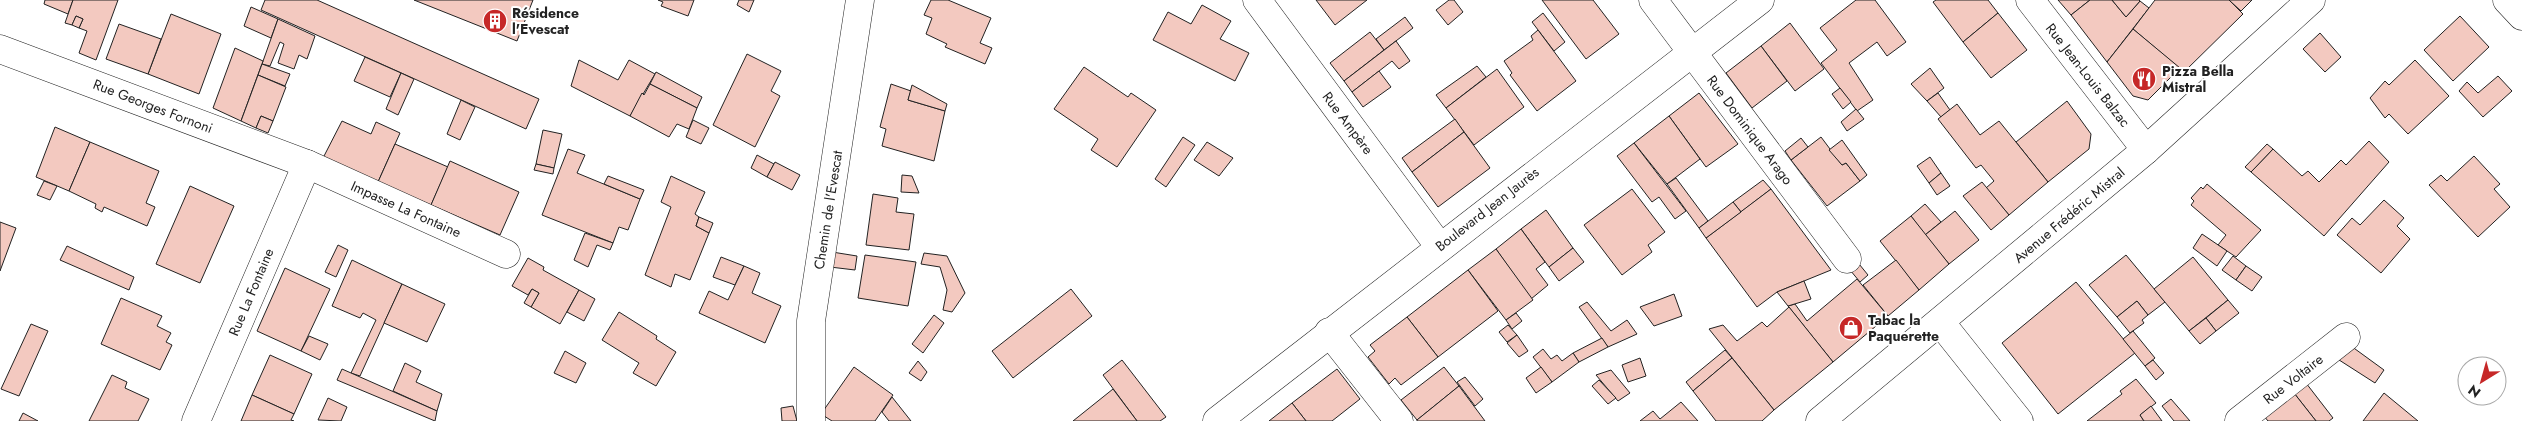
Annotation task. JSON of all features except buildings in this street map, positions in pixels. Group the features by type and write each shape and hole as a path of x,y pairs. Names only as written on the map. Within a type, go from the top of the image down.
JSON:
{"street":[{"name":"Chemin de l'Evescat","path":"811,421 811,321 860,0"},
{"name":"Rue Ampère","path":"1257,0 1439,246"},
{"name":"Rue Dominique Arago","path":"1653,0 1847,259"},
{"name":"Boulevard Jean Jaurès","path":"1216,421 1439,246 1760,0"},
{"name":"Rue Jean-Louis Balzac","path":"2030,0 2146,150"},
{"name":"Avenue Frédéric Mistral","path":"1820,421 2146,150 2311,0"},
{"path":"2507,0 2522,16"},
{"name":"Rue Georges Fornoni","path":"0,49 307,164"},
{"name":"Impasse La Fontaine","path":"307,164 506,254"},
{"name":"Rue La Fontaine","path":"196,421 307,164"},
{"path":"1941,322 2020,421"},
{"path":"1329,332 1399,421"},
{"name":"Rue Voltaire","path":"2239,421 2346,337"}],"place":[{"name":"Résidence l'Evescat","path":"495,21"},
{"name":"Pizza Bella Mistral","path":"2144,79"},
{"name":"Tabac la Paquerette","path":"1851,328"}]}
